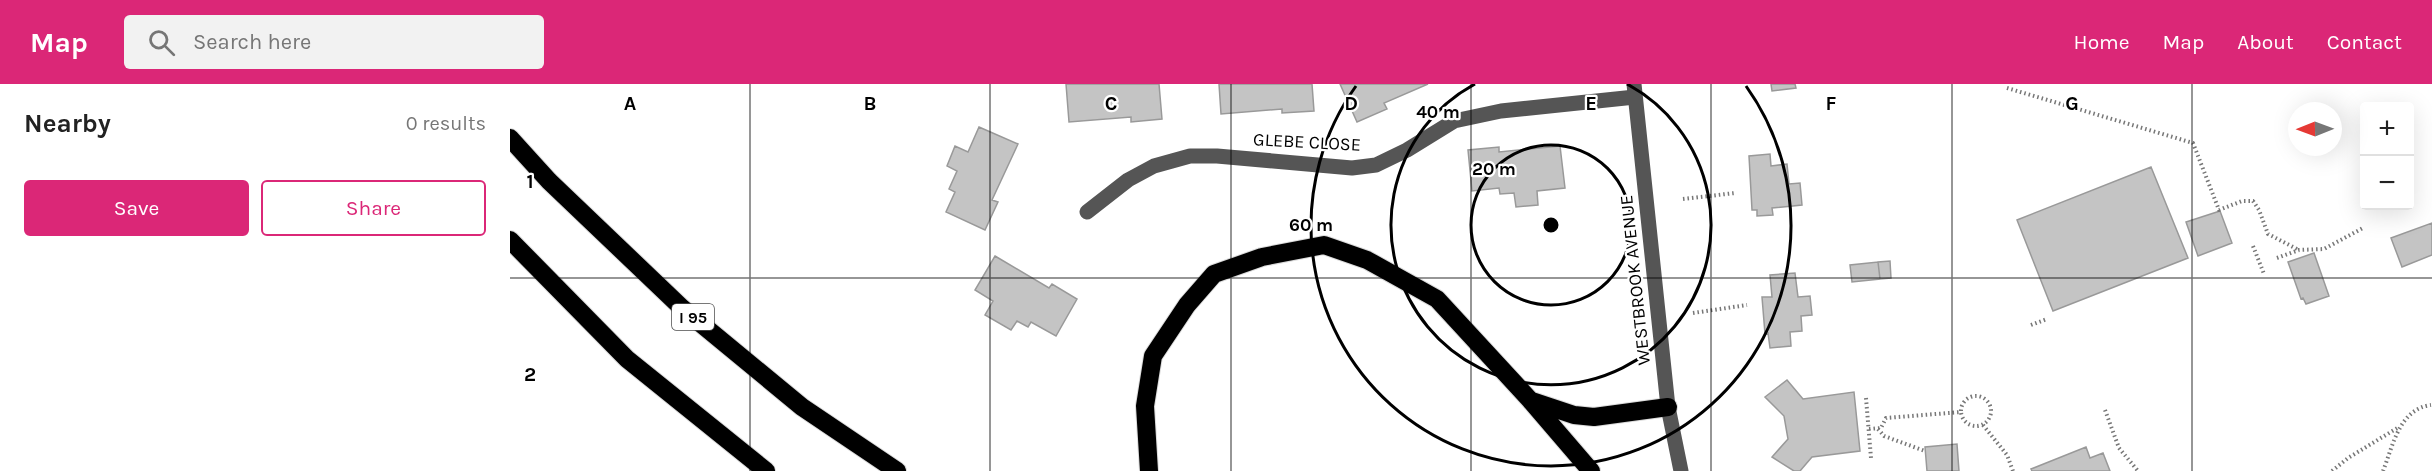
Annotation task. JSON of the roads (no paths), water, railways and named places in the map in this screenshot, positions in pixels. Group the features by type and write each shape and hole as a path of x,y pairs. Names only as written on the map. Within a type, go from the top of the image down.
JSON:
{"highway":[{"name":"I 95","path":"510,138 549,181 682,308 802,407 897,471"},
{"path":"510,240 627,359 766,471"},
{"path":"1149,471 1145,406 1153,356 1186,305 1214,274 1262,257 1324,245 1367,260 1437,299 1530,400 1591,471"},
{"path":"1530,400 1574,415 1594,417 1668,407"}],"street":[{"name":"GLEBE CLOSE","path":"1087,212 1128,180 1154,166 1190,156 1217,156 1352,168 1376,165 1407,150 1454,121 1501,111 1635,91"},
{"name":"WESTBROOK AVENUE","path":"1635,91 1668,407 1681,471"}]}
